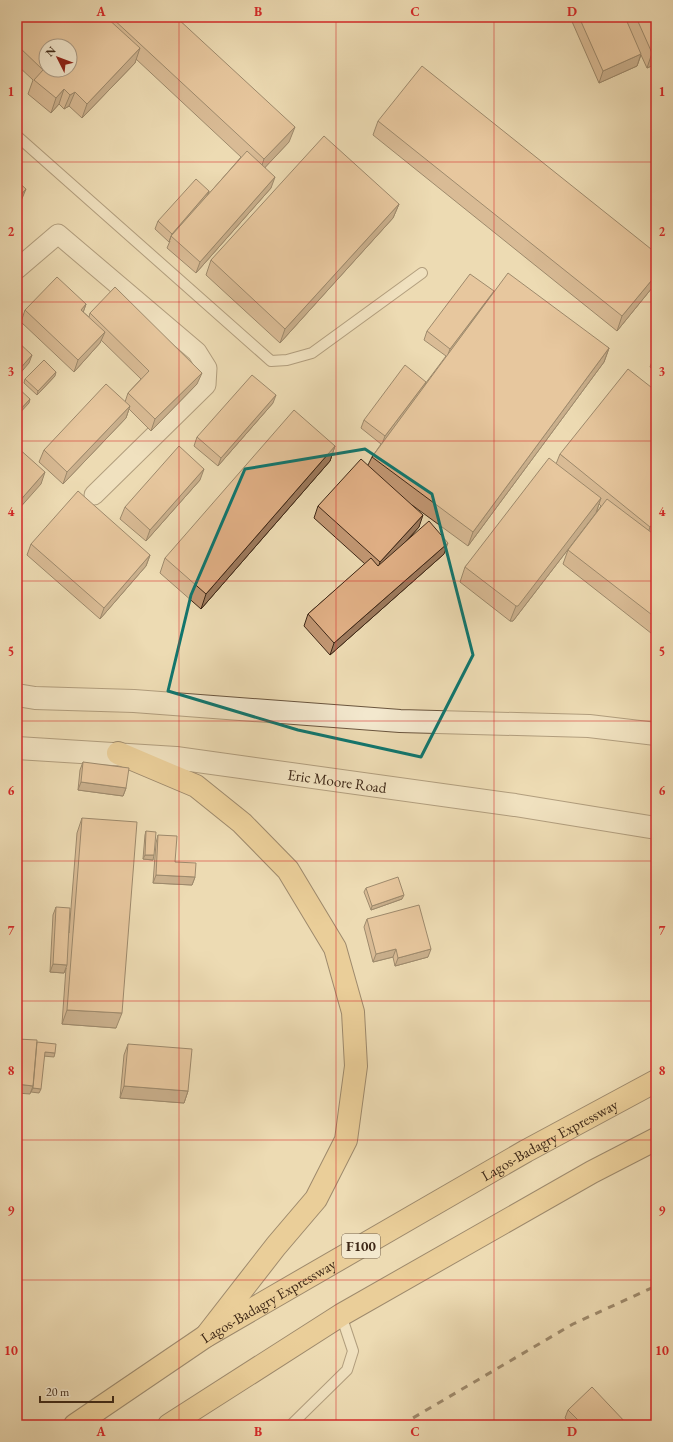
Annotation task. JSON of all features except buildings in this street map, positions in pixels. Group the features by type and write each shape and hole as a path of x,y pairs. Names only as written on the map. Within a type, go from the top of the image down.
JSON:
{"highway":[{"path":"118,754 196,786 242,823 288,870 335,948 353,1012 356,1066 346,1140 316,1199 276,1246 206,1336"},
{"name":"Lagos-Badagry Expressway","path":"75,1425 206,1336 526,1151 656,1081"},
{"path":"170,1425 341,1315 592,1172 656,1139"}],"street":[{"path":"17,269 58,234 198,352 207,368 206,385 94,495"},
{"path":"17,695 34,698 142,702 400,720 590,726 656,734"},
{"name":"Eric Moore Road","path":"17,748 176,758 313,776 656,828"}],"lane":[{"path":"17,136 271,361 286,360 312,353 422,273"},
{"path":"291,1425 347,1370 353,1351 341,1315"}],"highlighted area":[{"path":"365,449 432,494 473,655 421,757 298,730 168,691 191,595 245,469"}],"railway":[{"path":"401,1425 573,1324 656,1286"}]}
